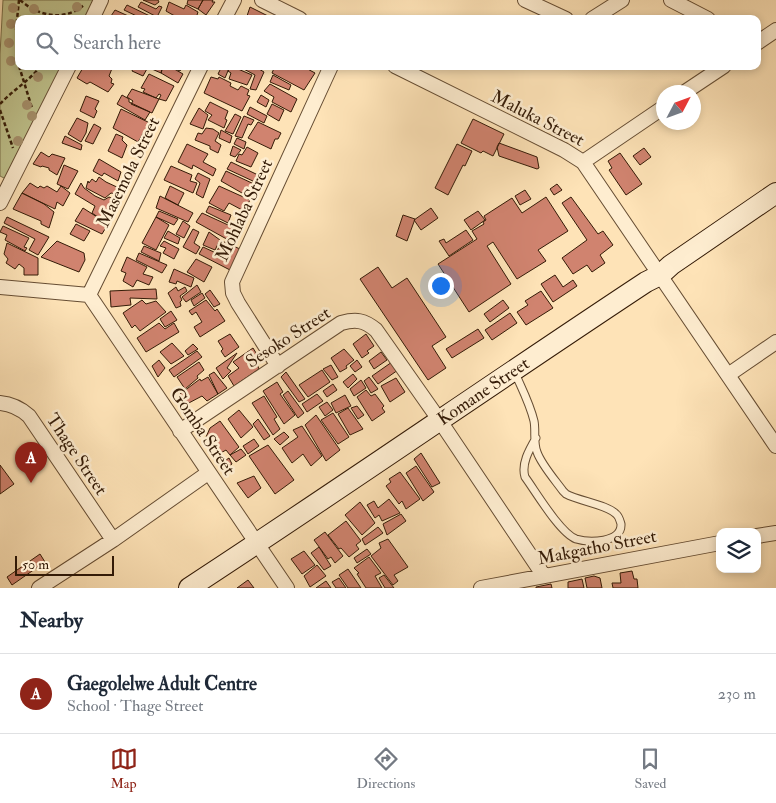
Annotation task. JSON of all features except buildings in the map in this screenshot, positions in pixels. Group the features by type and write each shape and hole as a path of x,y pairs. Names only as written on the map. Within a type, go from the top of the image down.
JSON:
{"street":[{"path":"94,15 101,0"},
{"path":"226,15 234,0"},
{"path":"262,0 292,15"},
{"path":"525,0 557,15"},
{"path":"598,15 622,0"},
{"path":"671,0 700,15"},
{"path":"761,40 776,30"},
{"path":"0,203 67,70"},
{"name":"Masemola Street","path":"89,295 199,70"},
{"name":"Mohlaba Street","path":"278,366 238,303 233,293 232,282 329,70"},
{"name":"Maluka Street","path":"403,70 564,150 583,162"},
{"path":"696,85 718,70"},
{"path":"656,112 583,162 776,446"},
{"name":"Komane Street","path":"188,588 257,544 513,370 646,282 660,275 671,265 776,193"},
{"path":"0,287 89,295"},
{"name":"Gomba Street","path":"89,295 287,588"},
{"name":"Sesoko Street","path":"180,431 341,323 351,320 367,323 376,330 440,420"},
{"path":"728,375 776,342"},
{"name":"Thage Street","path":"0,403 22,409 29,416 113,540"},
{"path":"440,420 544,576"},
{"path":"38,588 113,540 208,473"},
{"path":"761,535 776,533"},
{"name":"Makgatho Street","path":"481,588 716,544"}],"lane":[{"path":"513,370 533,419 536,438 535,443 538,456 562,492 611,510 618,515 620,531 616,536 591,541 576,539 567,534 525,477 524,463 536,438"}],"path":[{"path":"19,0 29,8 48,15"},
{"path":"18,15 19,0"},
{"path":"58,15 71,12 89,0"},
{"path":"20,70 33,112 35,134"},
{"path":"0,104 38,70"},
{"path":"0,110 13,147 13,154"}],"green space":[{"path":"3,0 94,0 87,15 15,15 15,70 60,70 6,179 0,176 0,54"}],"place":[{"name":"Gaegolelwe Adult Centre","path":"31,483"}]}
